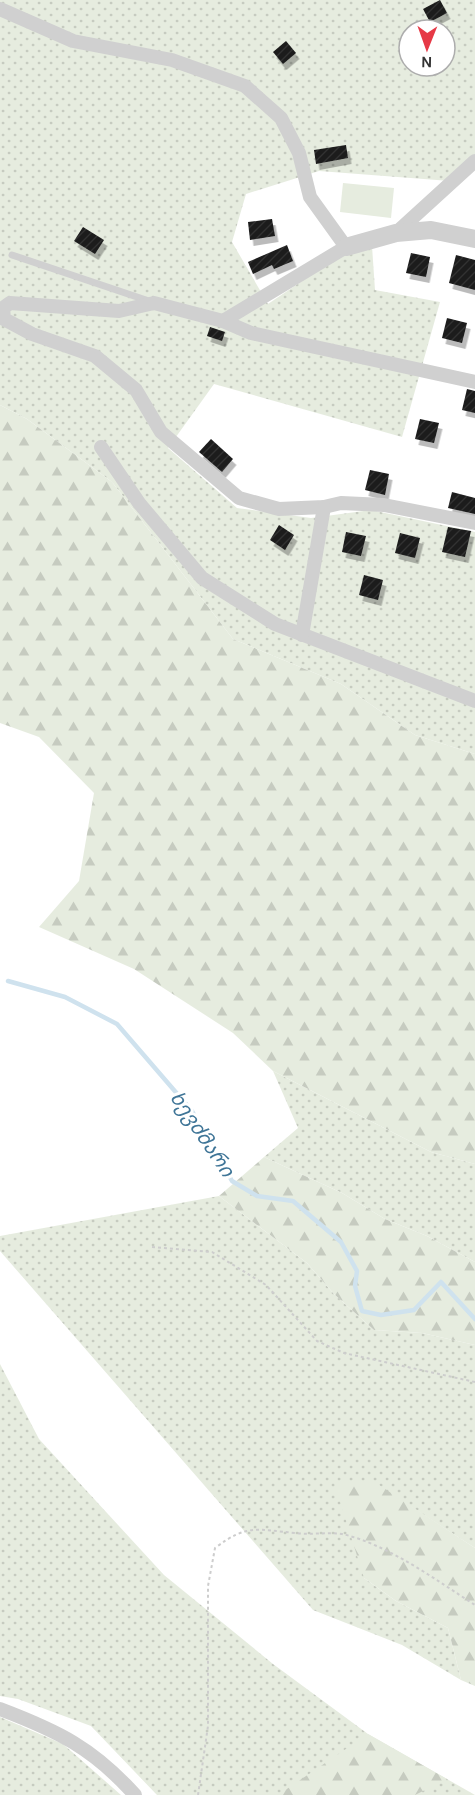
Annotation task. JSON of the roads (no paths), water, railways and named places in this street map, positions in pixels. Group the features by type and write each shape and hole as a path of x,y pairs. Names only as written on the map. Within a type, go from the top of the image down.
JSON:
{"street":[{"path":"0,9 73,41 172,60 245,86 281,118 299,153 310,197 346,248"},
{"path":"396,233 475,161"},
{"path":"223,321 346,248 396,233 432,230 475,239"},
{"path":"475,382 251,333 223,321 154,303 119,311 10,303 3,308 4,319 32,334 95,356 136,390 161,432 239,498 279,509 324,507 341,503 384,505 475,523"},
{"path":"101,447 139,503 202,578 275,624 475,701"},
{"path":"302,636 324,507"},
{"path":"0,1709 55,1730 110,1767 135,1795"}],"lane":[{"path":"12,255 154,303"}],"waterway":[{"name":"ხევძმარი","path":"8,981 65,997 117,1024 192,1111 232,1181 257,1196 293,1201 341,1242 357,1271 355,1286 362,1311 381,1315 414,1310 441,1282 475,1319"}]}
